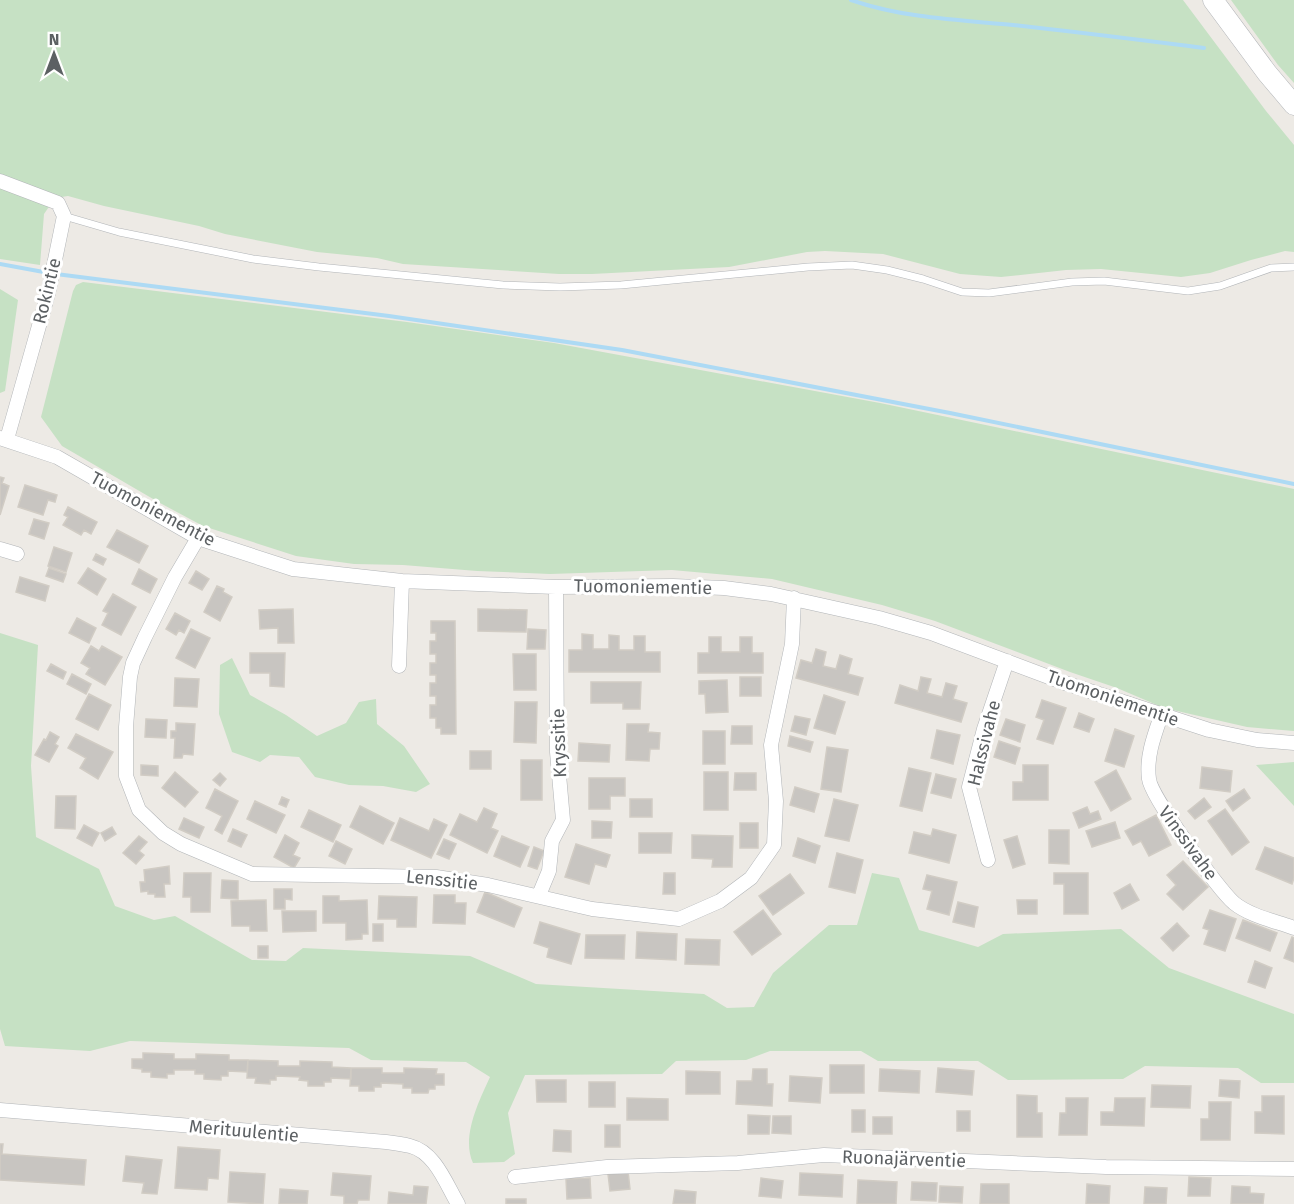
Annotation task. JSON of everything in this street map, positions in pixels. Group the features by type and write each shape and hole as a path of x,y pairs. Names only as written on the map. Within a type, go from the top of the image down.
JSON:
{"main road":[{"path":"1213,0 1267,73 1294,105"}],"street":[{"path":"0,181 58,203 64,216"},
{"name":"Rokintie","path":"4,438 48,294 64,216"},
{"name":"Tuomoniementie","path":"4,438 57,457 198,538 293,569 402,581 556,587 673,586 724,588 771,594 931,633 1161,716 1209,730 1257,740 1294,743"},
{"name":"Lenssitie","path":"198,538 145,637 133,663 130,677 126,776 139,810 149,822 181,844 252,874 436,877 539,896 592,909 679,919 720,901 751,878 774,845 776,801 771,745 792,644 794,598"},
{"path":"0,549 17,554"},
{"path":"399,666 402,581"},
{"name":"Kryssitie","path":"539,896 549,871 552,842 563,820 557,752 556,587"},
{"name":"Halssivahe","path":"988,860 969,787 984,729 1006,661"},
{"name":"Vinssivahe","path":"1161,716 1149,755 1149,780 1158,801 1216,882 1235,904 1259,916 1294,928"},
{"name":"Merituulentie","path":"0,1110 412,1146 435,1164 458,1204"},
{"name":"Ruonajärventie","path":"515,1177 607,1167 738,1163 824,1155 1095,1166 1294,1170"}],"lane":[{"path":"64,216 119,232 253,259 503,285 621,285 808,267 852,266 887,270 962,292 989,293 1072,282 1104,281 1188,291 1220,286 1271,268 1294,267"}],"green space":[{"path":"0,0 1183,0 1294,145 1294,252 1285,251 1210,273 1181,277 1101,269 1001,277 960,274 883,254 825,251 807,252 729,267 559,274 403,264 377,258 317,252 225,234 68,196 55,198 44,214 40,265 0,259"},
{"path":"1231,0 1294,0 1294,83 1278,65"},
{"path":"83,282 407,322 554,343 880,403 1294,489 1294,731 1247,727 1164,708 1117,688 935,621 882,605 772,579 672,570 550,574 354,564 296,556 203,526 62,446 41,417 73,291 76,285"},
{"path":"0,289 18,300 5,391 0,393"},
{"path":"0,633 38,645 31,766 36,837 99,869 115,906 154,920 175,916 252,960 286,961 303,948 470,956 536,984 704,994 727,1008 754,1007 773,973 829,925 857,925 872,873 899,878 919,930 978,947 1003,934 1121,929 1169,968 1294,1014 1294,1083 1261,1083 1238,1068 1145,1066 1123,1079 1008,1080 978,1061 878,1061 861,1051 770,1051 746,1060 676,1061 662,1074 525,1075 508,1113 515,1154 504,1162 473,1163 470,1153 470,1131 490,1077 466,1062 371,1060 349,1048 130,1041 90,1051 5,1046 0,1029"},
{"path":"232,658 250,695 317,736 346,723 359,702 376,699 377,724 404,746 430,784 416,792 383,786 349,785 315,777 299,757 270,755 260,762 232,752 219,714 220,665"},
{"path":"1294,762 1294,806 1256,765"}],"building":[{"path":"0,477 4,478 2,483 9,486 0,515"},
{"path":"25,485 57,495 55,502 48,500 43,515 18,507"},
{"path":"68,507 97,522 91,534 84,530 81,535 63,525 68,517 64,515"},
{"path":"34,519 49,523 44,539 29,534"},
{"path":"117,530 148,546 139,563 107,547"},
{"path":"54,547 72,553 66,572 48,566"},
{"path":"96,554 106,559 103,565 93,560"},
{"path":"49,568 66,574 63,582 46,576"},
{"path":"88,568 106,579 97,595 78,583"},
{"path":"139,569 157,579 150,593 132,584"},
{"path":"196,571 209,579 202,590 189,583"},
{"path":"20,577 49,586 45,601 16,592"},
{"path":"217,586 232,597 220,621 204,612"},
{"path":"113,594 136,607 121,635 102,625 108,613 103,611"},
{"path":"293,609 294,643 278,643 278,628 260,629 259,610"},
{"path":"478,609 527,610 526,632 478,631"},
{"path":"175,613 190,621 184,633 179,630 176,635 166,629"},
{"path":"77,618 96,628 89,643 69,633"},
{"path":"431,621 455,621 456,734 441,734 441,728 436,728 436,718 430,718 430,705 436,705 436,696 430,696 430,683 436,683 436,675 430,675 430,663 436,663 436,654 430,654 430,641 436,641 436,633 431,633"},
{"path":"191,629 210,638 195,668 176,658"},
{"path":"528,629 546,630 545,649 527,649"},
{"path":"582,634 593,635 593,649 609,649 609,635 619,636 619,650 634,650 634,636 645,636 645,652 660,652 660,672 569,672 569,650 582,650"},
{"path":"709,637 721,637 721,652 740,652 740,637 752,637 752,653 763,653 763,673 698,673 698,653 709,653"},
{"path":"91,646 99,651 102,646 122,657 105,685 86,674 90,668 81,663"},
{"path":"816,649 826,652 823,666 836,669 840,655 852,659 848,674 863,678 858,695 796,678 801,660 812,663"},
{"path":"250,653 285,653 284,687 270,686 270,673 250,673"},
{"path":"513,654 536,654 536,690 514,690"},
{"path":"51,664 66,672 63,679 47,671"},
{"path":"72,674 91,684 86,694 67,684"},
{"path":"740,677 761,677 761,696 740,696"},
{"path":"921,677 931,679 927,693 942,697 946,683 957,686 953,699 967,703 961,722 895,703 900,685 918,691"},
{"path":"175,678 199,679 197,707 174,706"},
{"path":"727,680 728,712 706,713 705,694 699,694 699,681"},
{"path":"591,682 641,682 640,709 623,709 623,703 591,703"},
{"path":"89,694 111,705 98,730 76,719"},
{"path":"824,695 845,702 835,734 814,728"},
{"path":"1042,700 1066,708 1053,744 1037,739 1044,720 1036,717"},
{"path":"515,702 537,702 536,743 514,742"},
{"path":"1079,713 1094,719 1089,732 1074,727"},
{"path":"795,716 810,719 806,735 791,731"},
{"path":"146,719 167,720 166,738 145,737"},
{"path":"1006,719 1025,725 1020,742 1000,735"},
{"path":"176,723 195,724 193,755 183,754 182,758 174,758 175,738 171,738 171,731 176,731"},
{"path":"627,724 649,724 648,732 660,733 659,749 650,749 649,761 626,760"},
{"path":"732,726 752,726 752,744 731,744"},
{"path":"1115,729 1134,736 1124,767 1105,761"},
{"path":"937,730 960,735 953,764 931,758"},
{"path":"703,731 725,731 725,764 703,764"},
{"path":"50,732 59,737 55,744 58,746 49,762 35,755"},
{"path":"76,734 113,752 98,779 80,768 86,758 68,748"},
{"path":"790,736 813,742 810,752 788,746"},
{"path":"999,741 1020,748 1015,764 994,757"},
{"path":"579,743 610,745 609,762 578,761"},
{"path":"827,747 848,750 841,792 821,789"},
{"path":"470,751 491,751 491,769 470,769"},
{"path":"521,760 542,760 542,800 521,800"},
{"path":"141,765 158,766 158,776 141,775"},
{"path":"1023,765 1048,765 1048,800 1013,800 1013,782 1023,782"},
{"path":"1202,767 1232,771 1230,792 1200,788"},
{"path":"909,768 931,773 922,811 900,806"},
{"path":"1116,770 1131,799 1111,811 1095,782"},
{"path":"175,772 198,792 185,807 162,788"},
{"path":"704,772 728,772 728,810 704,810"},
{"path":"220,773 226,779 220,786 213,780"},
{"path":"735,773 756,773 756,790 734,790"},
{"path":"936,774 956,779 951,798 931,793"},
{"path":"589,778 625,778 625,796 610,796 610,809 589,809"},
{"path":"795,787 819,794 814,812 790,805"},
{"path":"215,789 238,801 222,834 215,830 222,816 206,808"},
{"path":"1244,789 1250,798 1233,811 1226,801"},
{"path":"56,796 76,796 75,829 55,828"},
{"path":"282,797 289,800 286,807 279,804"},
{"path":"1204,798 1211,807 1195,819 1188,811"},
{"path":"630,799 652,799 652,817 630,817"},
{"path":"834,799 858,805 849,841 825,836"},
{"path":"255,801 285,815 276,833 247,819"},
{"path":"360,806 394,823 383,844 350,827"},
{"path":"1087,807 1090,814 1098,811 1101,819 1079,828 1073,813"},
{"path":"484,808 497,814 491,828 498,831 487,853 450,835 460,814 477,822"},
{"path":"1225,809 1249,842 1232,855 1208,821"},
{"path":"309,810 341,825 333,842 301,827"},
{"path":"1156,815 1171,845 1149,856 1141,841 1133,845 1125,831"},
{"path":"184,818 204,827 199,838 179,829"},
{"path":"400,818 429,831 434,819 447,825 431,858 391,840"},
{"path":"592,821 612,822 611,838 592,838"},
{"path":"1115,822 1120,838 1092,847 1086,831"},
{"path":"740,823 758,823 758,848 740,848"},
{"path":"84,825 99,833 92,846 77,838"},
{"path":"112,827 116,834 105,841 101,833"},
{"path":"233,829 247,835 241,847 228,841"},
{"path":"933,829 956,835 949,863 909,853 914,832 931,836"},
{"path":"1049,830 1069,830 1069,864 1049,863"},
{"path":"639,833 672,833 671,853 639,853"},
{"path":"285,835 299,843 293,855 300,858 294,868 274,857"},
{"path":"692,835 733,836 732,867 712,867 713,859 692,858"},
{"path":"139,836 147,842 139,851 144,855 136,864 123,853"},
{"path":"502,836 529,847 520,867 494,856"},
{"path":"1017,836 1025,864 1013,868 1004,840"},
{"path":"798,838 820,846 815,863 793,856"},
{"path":"444,839 456,844 449,859 437,854"},
{"path":"336,841 352,849 345,864 329,856"},
{"path":"576,844 610,855 606,867 595,864 589,884 565,877"},
{"path":"534,847 544,851 537,869 528,866"},
{"path":"1265,847 1294,858 1292,884 1256,869"},
{"path":"837,853 863,860 855,893 829,887"},
{"path":"1183,861 1208,887 1183,910 1167,894 1176,885 1167,875"},
{"path":"169,866 170,884 164,884 165,897 155,897 155,894 148,894 148,891 141,892 140,882 145,882 144,870"},
{"path":"184,873 211,873 210,912 191,912 191,897 183,897"},
{"path":"664,873 675,873 675,894 663,894"},
{"path":"1054,873 1088,873 1088,914 1064,914 1064,884 1054,884"},
{"path":"790,874 804,893 773,915 759,896"},
{"path":"927,875 957,882 949,915 927,909 932,891 923,889"},
{"path":"222,880 238,881 238,899 221,898"},
{"path":"1130,884 1139,900 1122,909 1114,893"},
{"path":"274,889 292,889 292,900 285,899 285,909 274,909"},
{"path":"485,892 522,908 514,927 477,912"},
{"path":"434,895 455,895 455,903 466,903 465,924 433,923"},
{"path":"323,896 339,896 339,901 367,900 368,934 362,934 362,939 346,940 346,923 323,923"},
{"path":"379,896 417,897 416,927 397,927 397,919 378,919"},
{"path":"266,900 267,931 250,931 250,926 232,926 231,901"},
{"path":"1017,900 1037,900 1037,914 1018,914"},
{"path":"958,902 978,907 974,927 953,922"},
{"path":"763,910 781,934 752,955 734,932"},
{"path":"1210,910 1236,919 1225,951 1204,944 1209,930 1203,928"},
{"path":"282,911 316,911 316,931 283,932"},
{"path":"1243,920 1277,933 1270,951 1236,938"},
{"path":"540,922 580,934 571,964 547,957 549,948 534,943"},
{"path":"1177,923 1189,936 1173,951 1161,938"},
{"path":"373,924 383,924 383,941 373,941"},
{"path":"637,932 677,934 676,960 636,958"},
{"path":"586,935 625,935 624,959 585,958"},
{"path":"1292,937 1294,938 1294,962 1284,958"},
{"path":"686,939 720,940 719,965 685,964"},
{"path":"258,946 268,946 268,958 258,958"},
{"path":"1255,961 1272,968 1265,988 1248,982"},
{"path":"143,1053 174,1054 174,1059 196,1059 196,1054 229,1055 229,1060 248,1060 247,1072 228,1071 228,1076 221,1076 221,1080 204,1079 204,1074 195,1074 195,1070 174,1070 174,1074 167,1074 167,1078 151,1077 151,1072 142,1072 142,1069 132,1068 132,1059 143,1059"},
{"path":"248,1060 278,1061 278,1066 300,1066 300,1061 332,1062 332,1067 351,1068 351,1079 331,1078 331,1082 324,1082 324,1086 308,1086 308,1081 299,1080 300,1077 276,1076 276,1080 270,1080 270,1084 255,1083 256,1078 247,1078"},
{"path":"830,1065 864,1065 864,1093 830,1093"},
{"path":"351,1068 382,1068 382,1073 404,1073 404,1068 437,1069 436,1074 444,1074 444,1085 435,1085 435,1089 429,1089 428,1093 412,1093 412,1088 403,1088 403,1084 381,1083 381,1087 374,1087 374,1091 359,1091 359,1086 350,1086"},
{"path":"938,1068 974,1071 972,1095 936,1092"},
{"path":"753,1069 767,1069 767,1084 773,1084 772,1106 736,1104 737,1081 752,1081"},
{"path":"880,1069 920,1071 919,1093 879,1091"},
{"path":"686,1071 720,1072 720,1094 686,1094"},
{"path":"790,1076 822,1078 820,1103 789,1101"},
{"path":"536,1080 566,1080 566,1102 537,1102"},
{"path":"1220,1080 1240,1081 1239,1098 1219,1096"},
{"path":"589,1082 615,1082 615,1107 589,1107"},
{"path":"1152,1085 1191,1086 1190,1108 1151,1107"},
{"path":"1017,1095 1037,1096 1037,1113 1042,1113 1042,1137 1017,1137"},
{"path":"1262,1096 1284,1096 1284,1134 1255,1133 1255,1112 1262,1112"},
{"path":"627,1098 668,1099 668,1120 627,1120"},
{"path":"1066,1098 1088,1098 1087,1135 1059,1135 1060,1113 1066,1113"},
{"path":"1115,1098 1145,1098 1144,1126 1101,1125 1101,1112 1114,1112"},
{"path":"1209,1102 1231,1102 1230,1140 1201,1140 1201,1119 1209,1119"},
{"path":"852,1110 865,1110 865,1132 852,1132"},
{"path":"957,1111 970,1111 970,1131 957,1131"},
{"path":"748,1115 770,1116 769,1134 748,1134"},
{"path":"773,1116 791,1116 791,1134 772,1133"},
{"path":"873,1117 892,1117 892,1134 873,1134"},
{"path":"605,1125 620,1125 620,1147 605,1147"},
{"path":"554,1130 571,1131 571,1152 553,1151"},
{"path":"0,1144 3,1144 2,1154 86,1160 84,1185 0,1180"},
{"path":"178,1147 220,1150 218,1179 208,1178 207,1190 175,1188"},
{"path":"126,1156 162,1160 157,1194 142,1193 144,1183 123,1181"},
{"path":"628,1171 630,1189 610,1191 608,1174"},
{"path":"230,1172 265,1174 263,1204 228,1202"},
{"path":"333,1173 371,1176 369,1200 358,1200 357,1204 344,1204 344,1196 331,1195"},
{"path":"800,1173 843,1175 842,1197 799,1195"},
{"path":"1189,1177 1211,1178 1210,1196 1188,1196"},
{"path":"590,1178 591,1198 567,1199 566,1179"},
{"path":"761,1178 783,1181 781,1198 759,1196"},
{"path":"858,1180 897,1182 896,1204 857,1204"},
{"path":"912,1182 937,1183 936,1201 911,1200"},
{"path":"981,1184 1009,1184 1009,1204 980,1204"},
{"path":"1087,1184 1110,1186 1109,1204 1086,1204"},
{"path":"414,1186 428,1187 426,1204 388,1204 389,1192 413,1195"},
{"path":"940,1186 963,1187 962,1203 939,1202"},
{"path":"1232,1186 1250,1187 1250,1193 1264,1194 1263,1204 1231,1204"},
{"path":"1145,1187 1167,1188 1166,1204 1144,1204"},
{"path":"280,1189 308,1191 307,1204 279,1204"},
{"path":"675,1190 696,1192 695,1204 673,1204"},
{"path":"506,1199 526,1199 526,1204 506,1204"}],"waterway":[{"path":"851,0 891,11 931,17 1204,48"},
{"path":"0,264 49,273"},
{"path":"56,274 389,316 622,350 950,413 1294,484"}]}
